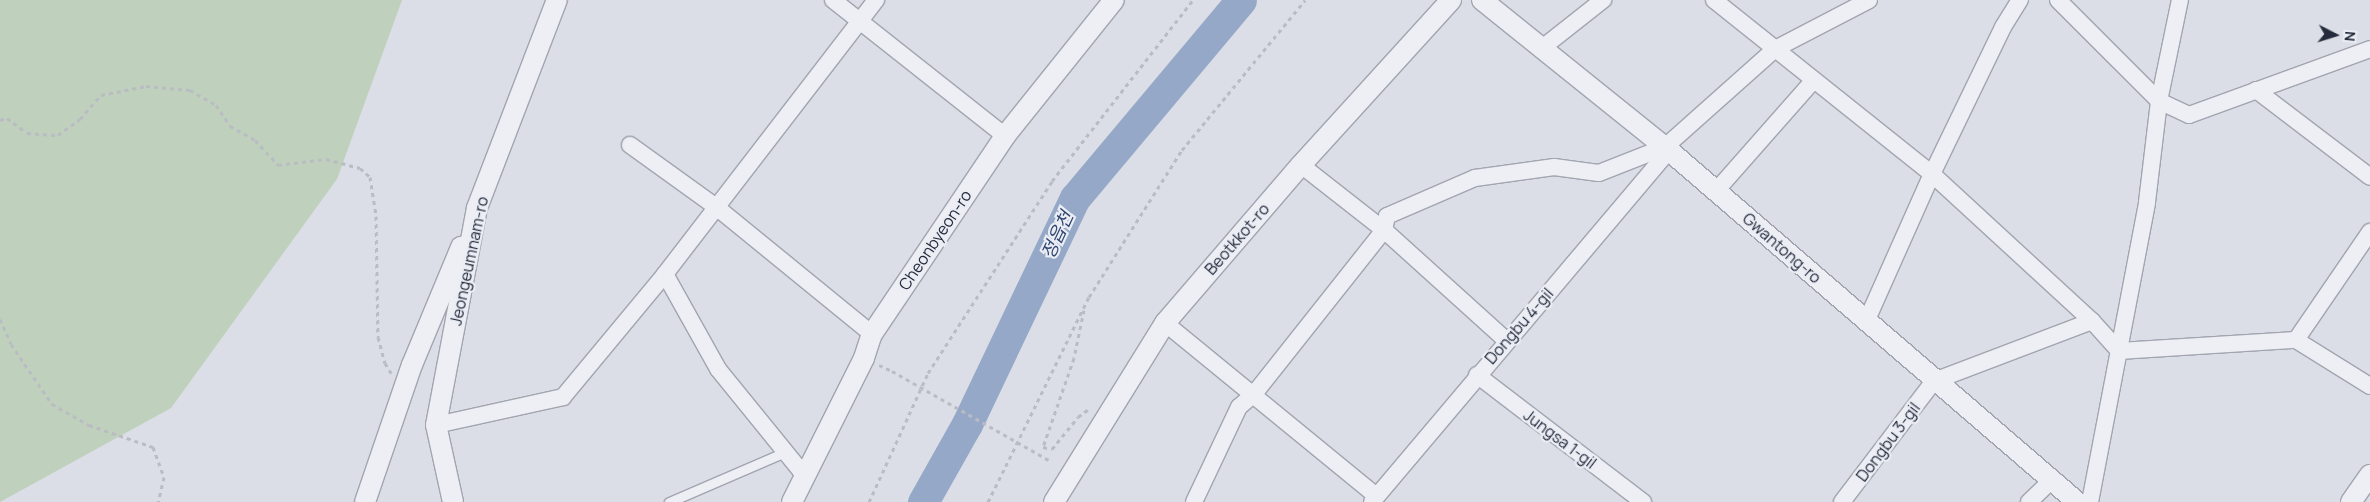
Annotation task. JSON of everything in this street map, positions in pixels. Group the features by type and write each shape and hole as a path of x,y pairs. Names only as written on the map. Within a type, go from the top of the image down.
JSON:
{"street":[{"name":"Jeongeumnam-ro","path":"453,502 436,425 477,208 558,0"},
{"path":"833,0 1005,136"},
{"path":"436,425 562,397 665,274 715,206 876,0"},
{"name":"Cheonbyeon-ro","path":"792,502 864,358 872,334 1005,136 1114,0"},
{"name":"Beotkkot-ro","path":"1054,502 1165,323 1301,166 1450,0"},
{"name":"Gwantong-ro","path":"1482,0 1667,149 1934,381 2077,502"},
{"path":"1542,48 1603,0"},
{"path":"1714,0 1813,81 1932,174 2092,321 2119,351"},
{"path":"1194,502 1239,407 1254,394 1384,230 1387,216 1422,198 1475,178 1554,167 1598,173 1667,149 1775,49 1869,0"},
{"path":"1866,322 1932,174 2003,27 2020,0"},
{"path":"2058,0 2159,101 2188,115 2370,49"},
{"path":"2090,502 2147,202 2159,101 2180,0"},
{"path":"1716,191 1813,81"},
{"path":"2256,90 2370,177"},
{"path":"630,145 715,206 872,334"},
{"name":"Dongbu 4-gil","path":"1374,499 1667,149"},
{"path":"1301,166 1384,230 1507,341"},
{"path":"365,502 404,391 477,208"},
{"path":"2296,340 2370,232"},
{"path":"665,274 718,369 805,476"},
{"path":"1934,381 2092,321"},
{"path":"1165,323 1254,394 1374,499"},
{"path":"2119,351 2296,340 2370,386"},
{"name":"Jungsa 1-gil","path":"1477,375 1639,501"},
{"name":"Dongbu 3-gil","path":"1842,502 1934,381"},
{"path":"2351,502 2370,475"},
{"path":"2029,502 2052,480"}],"lane":[{"path":"669,502 785,452"}],"path":[{"path":"869,502 928,373 1052,181 1193,0"},
{"path":"988,502 1086,305 1182,150 1305,0"},
{"path":"0,120 7,118 27,133 58,135 80,119 101,95 146,86 190,90 216,105 230,126 255,140 278,165 326,159 360,168 370,177 376,216 378,337 385,363 404,391"},
{"path":"1086,305 1074,358 1043,448 1052,449 1078,417 1098,402 1115,404"},
{"path":"0,319 11,344 52,404 89,425 153,447 164,477 158,502"},
{"path":"892,371 1052,462"}],"green space":[{"path":"0,0 402,0 337,179 171,408 0,502"}],"waterway":[{"name":"정읍천","path":"923,502 967,424 1075,198 1241,0"}]}
